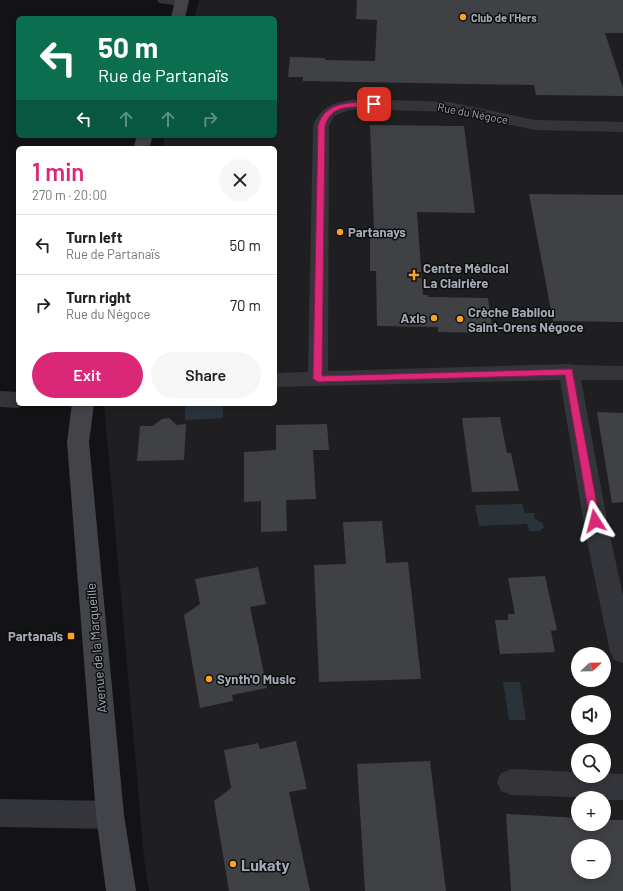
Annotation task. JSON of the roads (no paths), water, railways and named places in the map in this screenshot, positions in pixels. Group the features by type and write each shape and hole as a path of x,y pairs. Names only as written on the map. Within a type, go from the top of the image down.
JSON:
{"street":[{"path":"164,0 182,1 178,16"},
{"name":"Rue du Négoce","path":"318,379 321,126 328,113 346,105 353,104 433,105 469,110 535,125 623,127"},
{"path":"569,371 598,536 623,652"},
{"path":"277,380 569,371 623,372"},
{"path":"0,399 16,400"},
{"name":"Avenue de la Marqueille","path":"82,406 78,442 110,815 121,891"},
{"path":"511,782 623,787"},
{"path":"0,812 110,815"}],"place":[{"name":"Club de l’Hers","path":"463,17"},
{"name":"Partanays","path":"340,232"},
{"name":"Centre Médical La Clairière","path":"414,275"},
{"name":"Axis","path":"434,318"},
{"name":"Crèche Babilou Saint-Orens Négoce","path":"460,319"},
{"name":"Partanaïs","path":"71,636"},
{"name":"Synth'O Music","path":"209,679"},
{"name":"Lukaty","path":"233,864"}]}
